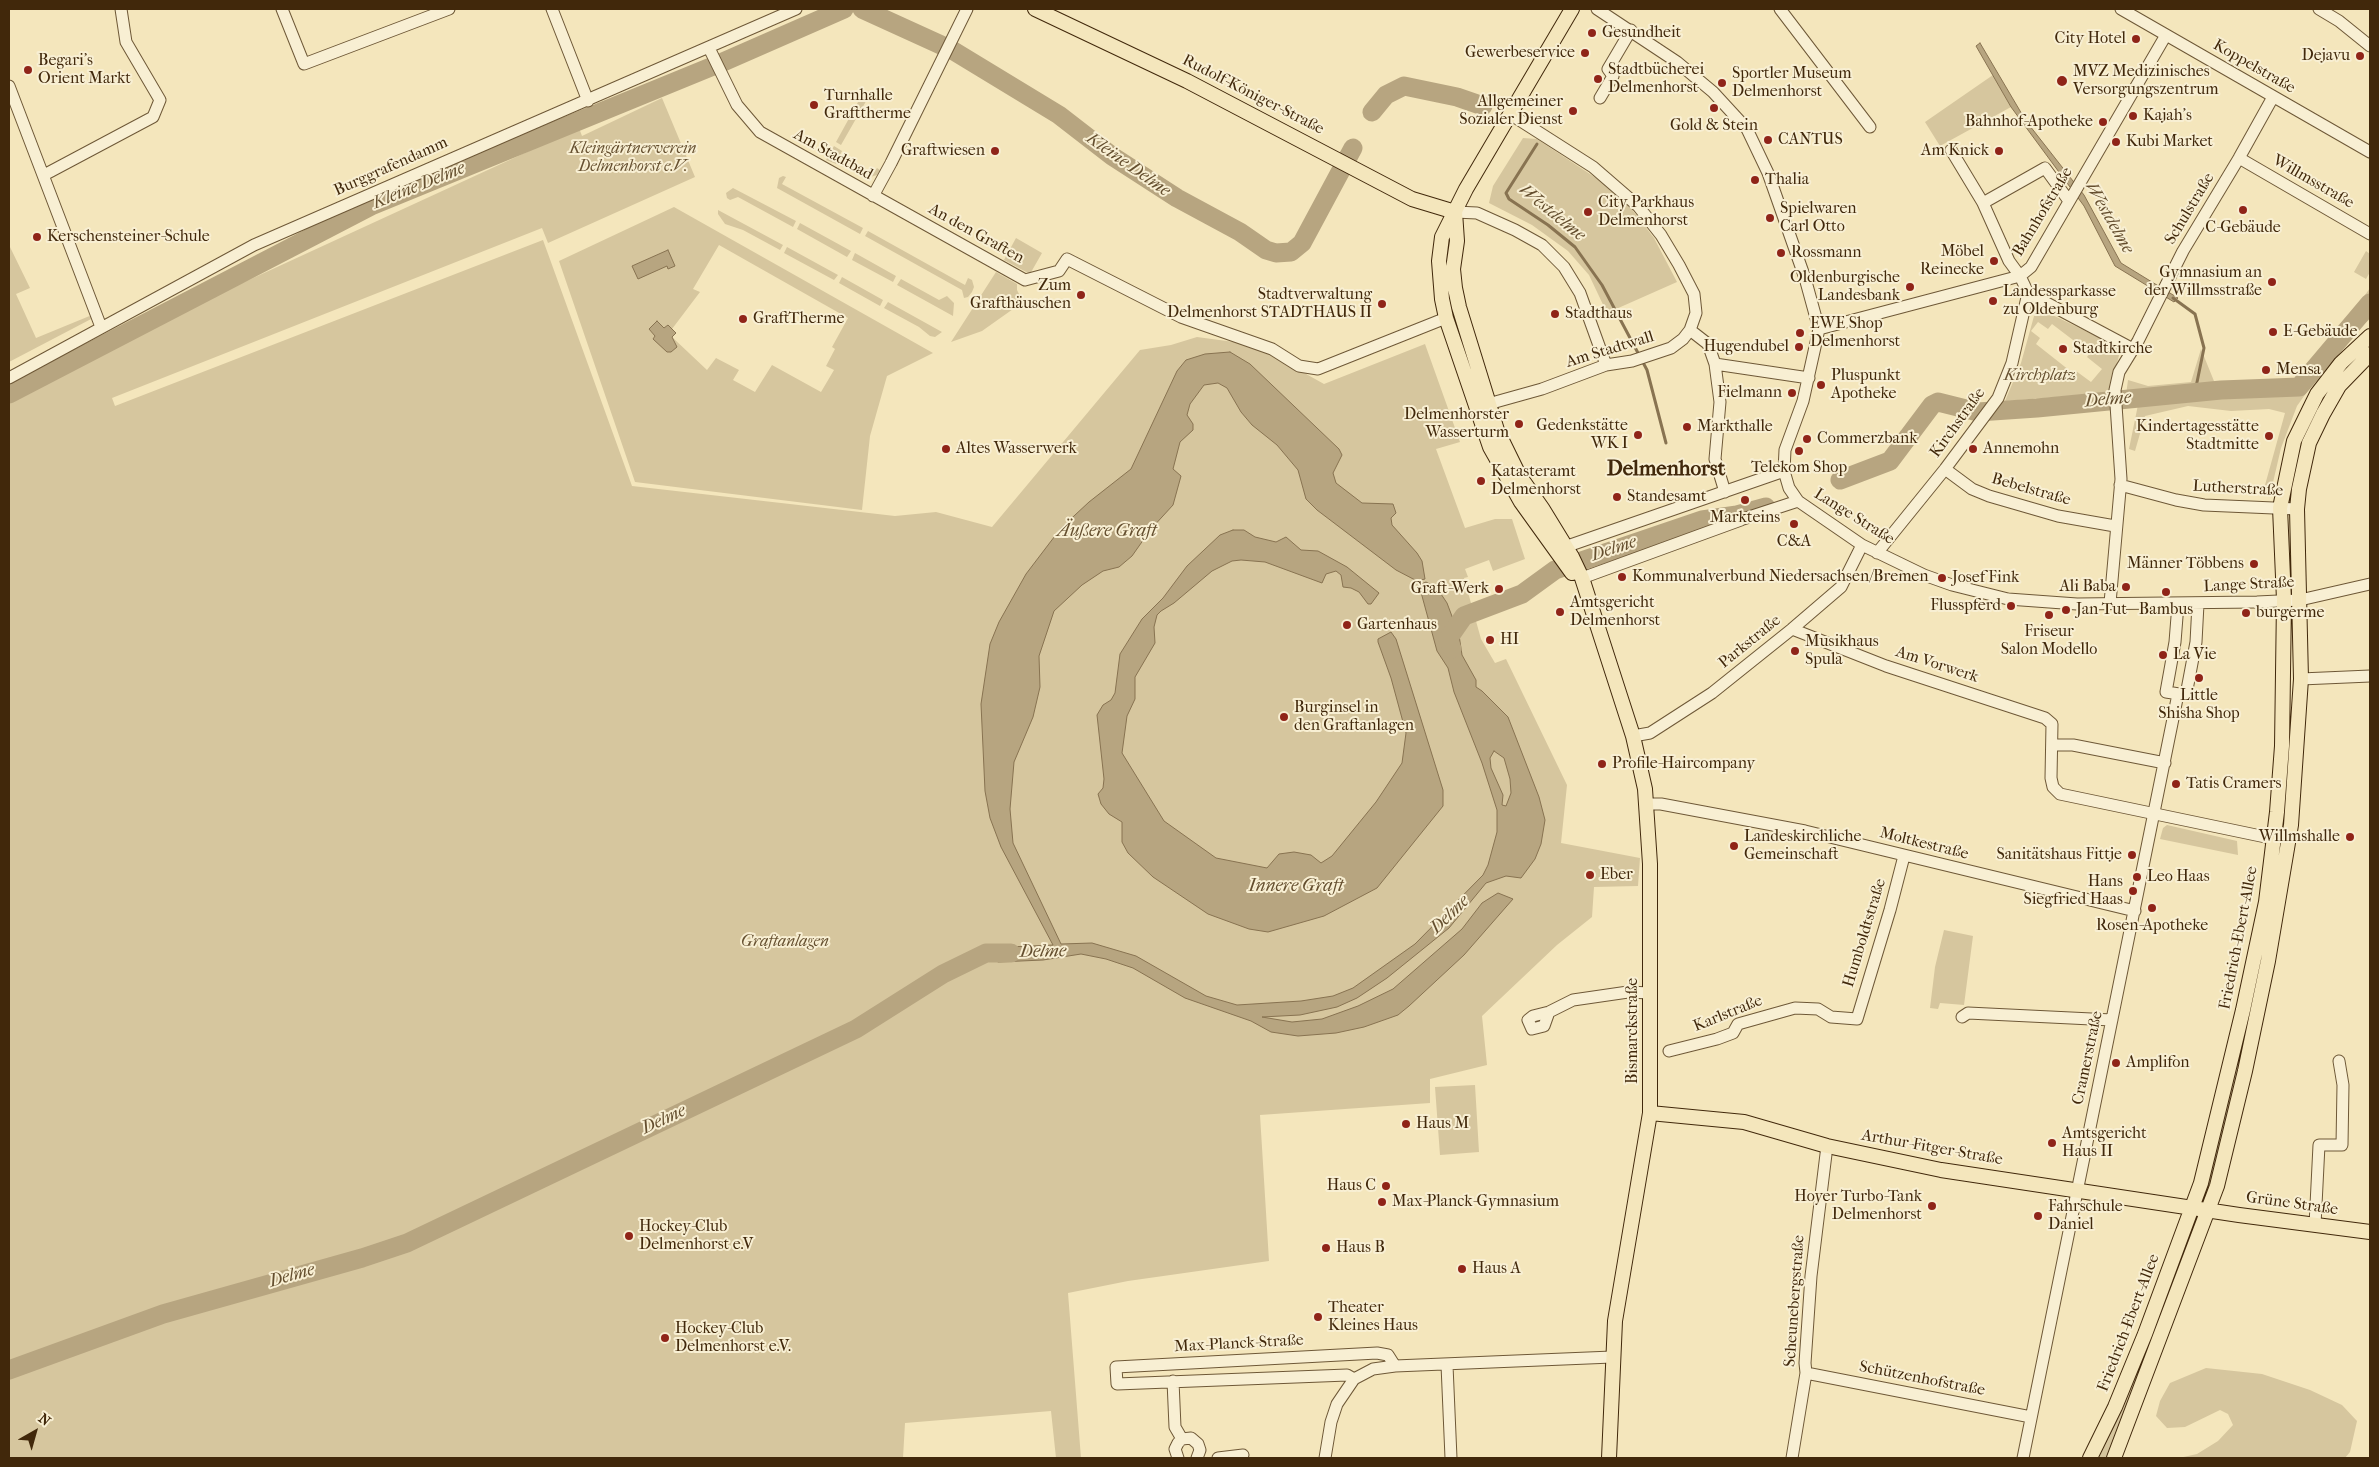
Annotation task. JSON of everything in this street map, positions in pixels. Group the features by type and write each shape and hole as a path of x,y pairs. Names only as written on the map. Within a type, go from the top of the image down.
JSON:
{"main road":[{"name":"Rudolf-Königer-Straße","path":"1035,9 1187,80 1412,199 1455,212"},
{"path":"1483,405 1446,318 1442,299 1439,260 1442,237 1506,121 1572,9"},
{"path":"1455,212 1456,241 1453,269 1455,288 1483,405"},
{"name":"Friedrich-Ebert-Allee","path":"2090,1458 2098,1444 2145,1334 2204,1173 2245,1002 2266,902 2275,839 2282,746 2284,600 2280,508 2294,441 2304,417 2327,379 2370,336"},
{"name":"Friedrich-Ebert-Allee","path":"2114,1458 2217,1186 2245,1071 2280,898 2291,825 2300,678 2297,509 2310,443 2323,414 2339,386 2370,354"},
{"name":"Bismarckstraße","path":"1483,405 1487,440 1499,467 1521,502 1564,553 1578,574 1633,736 1645,788 1649,833 1650,1113 1614,1321 1609,1458"},
{"name":"Arthur-Fitger-Straße","path":"1650,1113 1744,1122 1827,1146 1941,1170 2208,1210"},
{"name":"Grüne Straße","path":"2208,1210 2370,1232"},
{"path":"2085,1458 2098,1444"}],"street":[{"path":"44,175 153,117 160,100 126,42 121,9"},
{"path":"282,9 304,64 449,9"},
{"path":"552,9 588,101"},
{"name":"Burggrafendamm","path":"9,378 254,245 588,101 711,53 796,9"},
{"name":"Am Stadtbad","path":"711,53 738,106 760,132 873,196 892,163 967,9"},
{"name":"Lange Straße","path":"1597,9 1677,62 1713,92 1748,129 1768,173 1805,278 1819,329 1803,401 1785,450 1784,471 1789,488 1798,501 1862,545 1924,575 1952,585 2008,599 2030,602 2178,604 2300,600 2370,584"},
{"path":"1780,9 1870,126"},
{"name":"Koppelstraße","path":"2121,9 2370,152"},
{"path":"2319,9 2339,21 2370,46"},
{"path":"1600,98 1612,76 1608,69 1631,30"},
{"name":"Bahnhofstraße","path":"1819,329 2020,276 2031,267 2166,35"},
{"path":"9,86 101,327"},
{"name":"Schulstraße","path":"2110,603 2115,526 2120,485 2116,390 2119,372 2168,283 2183,251 2273,97"},
{"path":"1506,121 1603,175 1638,206 1661,235 1679,264 1694,294 1696,313 1690,330 1708,344 1715,364 1720,402 1715,459 1725,492"},
{"path":"1951,150 1982,203 2009,261 2020,276 2028,293 2133,348"},
{"name":"Willmsstraße","path":"2239,158 2370,234"},
{"path":"1982,203 2045,168 2073,194"},
{"name":"An den Graften","path":"873,196 1025,280 1059,271 1067,260 1181,317 1272,349 1299,366 1318,369 1446,318"},
{"path":"1455,212 1477,213 1515,230 1542,245 1564,267 1580,293 1606,365"},
{"name":"Kirchstraße","path":"1877,553 1945,469 1988,411 2004,384 2012,363 2028,293"},
{"name":"Am Stadtwall","path":"1483,405 1542,389 1606,365 1632,361 1671,348 1683,340 1690,330"},
{"path":"1715,364 1809,378"},
{"name":"Bebelstraße","path":"1945,469 1972,489 1989,496 2058,516 2115,526"},
{"path":"1564,553 1635,523 1784,471"},
{"name":"Lutherstraße","path":"2120,485 2176,500 2204,505 2297,509"},
{"path":"1578,574 1798,501"},
{"name":"Parkstraße","path":"1633,736 1650,733 1706,697 1792,629 1841,587 1862,545"},
{"path":"2178,604 2175,642 2166,692 2178,694"},
{"name":"Cramerstraße","path":"2023,1458 2155,815 2178,694 2186,695 2196,642 2198,604"},
{"name":"Am Vorwerk","path":"1792,629 1886,666 2045,718 2052,724 2051,778 2053,787 2060,794 2275,839"},
{"path":"2300,678 2370,676"},
{"path":"2053,745 2073,745 2165,763"},
{"name":"Moltkestraße","path":"1646,804 1661,804 1805,831 2135,911"},
{"name":"Humboldtstraße","path":"1857,1019 1890,910 1904,856"},
{"path":"1549,1012 1574,1000 1628,992 1650,993"},
{"name":"Karlstraße","path":"1669,1051 1717,1039 1733,1033 1738,1024 1795,1008 1818,1009 1831,1017 1857,1019"},
{"path":"1962,1017 1968,1013 2112,1020"},
{"path":"2315,1225 2319,1145 2342,1145 2343,1085 2339,1061"},
{"name":"Scheunebergstraße","path":"1792,1458 1806,1373 1805,1362 1811,1276 1827,1146"},
{"name":"Max-Planck-Straße","path":"1354,1379 1347,1375 1117,1384 1116,1367 1377,1353 1388,1355 1395,1366"},
{"path":"1325,1458 1331,1422 1337,1404 1354,1379 1373,1369 1395,1366 1612,1357"},
{"path":"1447,1364 1451,1458"},
{"name":"Schützenhofstraße","path":"1806,1373 2031,1417"},
{"path":"1173,1382 1175,1427 1182,1439"},
{"path":"1178,1458 1175,1449 1182,1439 1191,1438 1198,1444 1200,1457"},
{"path":"1218,1458 1243,1455"}],"green space":[{"path":"1993,75 2011,107 1940,146 1925,122"},
{"path":"863,93 869,96 841,145 836,142"},
{"name":"Graftanlagen","path":"662,98 695,177 548,243 542,228 112,398 115,406 543,240 632,486 895,516 936,512 992,527 1140,350 1171,345 1197,337 1234,342 1274,356 1324,384 1425,344 1460,442 1436,449 1465,528 1495,519 1512,519 1525,559 1493,571 1489,560 1465,569 1468,577 1464,578 1481,639 1495,663 1506,659 1567,785 1561,843 1640,858 1638,886 1594,887 1592,917 1557,945 1482,1016 1487,1065 1430,1079 1430,1103 1260,1115 1269,1261 1128,1281 1068,1293 1081,1458 1056,1458 1051,1411 905,1423 903,1458 9,1458 9,400 99,349 579,128 582,136"},
{"path":"1523,138 1537,139 1599,180 1630,207 1654,238 1677,282 1607,313 1589,275 1568,251 1532,225 1489,203 1493,186"},
{"path":"834,146 842,151 840,155 872,175 877,168 880,170 877,175 870,177 826,160"},
{"path":"786,177 782,184 863,228 860,234 777,188 779,178"},
{"path":"733,188 796,221 793,227 738,197 730,200 727,198 726,193"},
{"path":"674,207 933,353 887,376 870,436 862,510 635,482 559,261","holes":["719,245 848,318 832,347 835,349 826,366 834,370 821,392 772,365 755,392 733,380 739,370 716,358 707,370 672,337 653,339 655,336 649,329 657,322 665,328 668,325 672,329 700,292 693,289"]},
{"path":"718,210 783,245 780,250 743,230 725,224 718,214"},
{"path":"800,223 851,251 847,257 797,229"},
{"path":"868,231 965,285 968,278 972,280 974,287 972,292 968,297 964,298 962,290 865,236"},
{"path":"1016,238 1042,253 1030,274 1004,260"},
{"path":"9,245 30,288 16,294 36,338 92,315 93,318 9,362"},
{"path":"787,247 838,275 834,280 784,253"},
{"path":"2366,251 2370,254 2370,272 2366,279 2354,272"},
{"path":"855,253 896,276 893,282 852,260"},
{"path":"996,272 1017,284 1017,290 1023,302 982,331 951,342"},
{"path":"842,277 883,300 880,306 839,283"},
{"path":"901,279 939,300 947,296 954,303 953,316 897,285"},
{"path":"2370,288 2370,319 2353,334 2324,368 2297,406 2281,448 2271,491 2262,496 2285,413 2269,409 2231,411 2188,406 2145,416 2135,451 2129,449 2140,395 2126,395 2128,380 2148,386 2191,382 2201,349 2216,386 2297,384 2321,357"},
{"path":"888,302 942,332 935,337 930,336 919,327 884,308"},
{"name":"Kirchplatz","path":"2036,309 2042,310 2121,348 2109,393 2005,401 2021,363","holes":["2038,322 2048,329 2052,324 2090,353 2087,357 2102,369 2091,382 2076,371 2074,374 2036,344 2040,338 2031,331"]},
{"path":"2167,825 2237,841 2238,855 2160,839 2163,828"},
{"path":"1944,930 1973,936 1964,1005 1940,1003 1938,1009 1930,1008 1935,967"},
{"path":"1475,1085 1479,1152 1440,1155 1435,1087"},
{"path":"2188,1232 2190,1233 2171,1289 2108,1458 2099,1458 2120,1410"},
{"path":"2206,1368 2262,1374 2310,1390 2342,1405 2357,1421 2350,1452 2345,1458 2179,1458 2197,1454 2218,1441 2233,1425 2228,1414 2220,1410 2185,1427 2167,1428 2156,1416 2160,1401 2170,1383"}],"water":[{"path":"1980,43 2026,121 2084,195 2121,263 2178,298 2174,302 2115,266 2084,206 2011,107 1976,46"},
{"path":"668,250 675,266 668,269 667,266 638,279 632,266"},
{"path":"657,321 664,328 668,325 676,333 672,337 677,347 671,352 667,352 653,339 655,336 649,329"},
{"name":"Äußere Graft","path":"1230,352 1250,364 1339,449 1342,455 1333,473 1336,483 1362,503 1393,504 1396,513 1391,518 1392,525 1422,561 1425,579 1417,581 1396,570 1317,510 1306,499 1298,470 1277,445 1252,425 1241,412 1227,388 1218,383 1204,385 1190,404 1187,415 1193,424 1193,430 1180,442 1173,469 1181,476 1173,505 1151,529 1132,556 1119,567 1103,571 1082,585 1054,611 1039,656 1040,687 1033,717 1014,762 1010,809 1013,843 1061,944 1092,943 1136,956 1206,996 1237,1005 1301,1001 1333,996 1353,988 1415,944 1483,875 1488,865 1497,832 1497,810 1482,763 1454,692 1448,668 1437,651 1419,585 1426,582 1437,588 1447,603 1459,635 1462,655 1476,680 1476,687 1508,717 1539,797 1545,820 1541,844 1535,859 1521,878 1506,876 1486,883 1449,928 1387,978 1357,998 1337,1007 1300,1015 1262,1017 1292,1022 1322,1019 1358,1006 1393,989 1462,929 1482,903 1498,893 1513,899 1464,955 1409,1006 1398,1015 1364,1027 1336,1033 1298,1036 1271,1032 1251,1021 1185,998 1133,968 1106,959 1081,954 1043,960 998,962 986,953 987,948 1053,945 1001,847 990,818 985,791 981,704 990,644 999,622 1026,574 1061,528 1089,502 1131,469 1177,371 1186,360 1205,354","holes":["1494,751 1504,758 1510,779 1511,793 1506,806 1502,805 1503,795 1491,768 1490,758"]},
{"name":"Innere Graft","path":"1233,530 1244,530 1255,537 1276,542 1286,537 1301,550 1318,551 1347,567 1379,593 1371,604 1368,604 1359,592 1343,587 1341,575 1336,571 1326,574 1322,583 1265,562 1241,560 1232,561 1212,571 1157,615 1154,627 1155,643 1135,677 1135,699 1127,716 1122,753 1164,821 1216,858 1267,868 1279,854 1294,852 1311,855 1321,863 1332,856 1376,802 1402,763 1406,733 1391,678 1378,642 1378,639 1391,632 1396,639 1443,790 1443,806 1377,888 1324,916 1268,932 1249,929 1208,914 1153,877 1128,853 1122,842 1122,822 1109,814 1101,804 1098,794 1103,788 1104,779 1097,715 1103,705 1111,700 1115,693 1120,654 1142,619 1163,598 1187,566 1220,535"}],"waterway":[{"name":"Kleine Delme","path":"9,394 371,206 723,62 844,9"},
{"name":"Kleine Delme","path":"862,9 952,50 1059,115 1112,156 1177,198 1240,232 1266,250 1276,253 1291,252 1302,243 1353,148"},
{"name":"Kleine Delme","path":"1372,112 1386,95 1404,86 1457,97 1483,106"},
{"name":"Westdelme","path":"1537,144 1506,193 1509,199 1548,225 1575,247 1602,285 1647,370 1666,443"},
{"name":"Westdelme","path":"2173,298 2195,314 2204,348 2195,392"},
{"name":"Delme","path":"1840,480 1890,461 1932,405 1938,402 1978,412 2221,390 2299,387 2370,303"},
{"name":"Delme","path":"1452,649 1448,639 1464,616 1522,594 1555,570 1702,520 1737,515 1766,507"},
{"name":"Delme","path":"9,1370 163,1314 362,1258 407,1243 856,1029 943,974 986,953 1011,953"}],"place":[{"name":"Gesundheit","path":"1592,33"},
{"name":"City Hotel","path":"2136,39"},
{"name":"Gewerbeservice","path":"1585,53"},
{"name":"Dejavu","path":"2360,56"},
{"name":"Begari's Orient Markt","path":"28,70"},
{"name":"Stadtbücherei Delmenhorst","path":"1598,79"},
{"name":"MVZ Medizinisches Versorgungszentrum","path":"2062,81"},
{"name":"Sportler Museum Delmenhorst","path":"1722,83"},
{"name":"Turnhalle Grafttherme","path":"814,105"},
{"name":"Gold & Stein","path":"1714,108"},
{"name":"Allgemeiner Sozialer Dienst","path":"1573,111"},
{"name":"Kajah's","path":"2133,116"},
{"name":"Bahnhof-Apotheke","path":"2103,122"},
{"name":"CANTUS","path":"1768,140"},
{"name":"Kubi Market","path":"2116,142"},
{"name":"Graftwiesen","path":"995,151"},
{"name":"Am Knick","path":"1999,151"},
{"name":"Thalia","path":"1755,180"},
{"name":"C-Gebäude","path":"2243,210"},
{"name":"City Parkhaus Delmenhorst","path":"1588,212"},
{"name":"Spielwaren Carl Otto","path":"1770,218"},
{"name":"Kerschensteiner-Schule","path":"37,237"},
{"name":"Rossmann","path":"1781,253"},
{"name":"Möbel Reinecke","path":"1994,261"},
{"name":"Gymnasium an der Willmsstraße","path":"2272,282"},
{"name":"Oldenburgische Landesbank","path":"1910,287"},
{"name":"Zum Grafthäuschen","path":"1081,295"},
{"name":"Landessparkasse zu Oldenburg","path":"1993,301"},
{"name":"Stadtverwaltung Delmenhorst STADTHAUS II","path":"1382,304"},
{"name":"Stadthaus","path":"1555,314"},
{"name":"GraftTherme","path":"743,319"},
{"name":"E-Gebäude","path":"2273,332"},
{"name":"EWE Shop Delmenhorst","path":"1800,333"},
{"name":"Hugendubel","path":"1799,347"},
{"name":"Stadtkirche","path":"2063,349"},
{"name":"Mensa","path":"2266,370"},
{"name":"Pluspunkt Apotheke","path":"1821,385"},
{"name":"Fielmann","path":"1792,393"},
{"name":"Delmenhorster Wasserturm","path":"1519,424"},
{"name":"Markthalle","path":"1687,427"},
{"name":"Gedenkstätte WK I","path":"1638,435"},
{"name":"Kindertagesstätte Stadtmitte","path":"2269,436"},
{"name":"Commerzbank","path":"1807,439"},
{"name":"Altes Wasserwerk","path":"946,449"},
{"name":"Annemohn","path":"1973,449"},
{"name":"Telekom Shop","path":"1799,451"},
{"name":"Katasteramt Delmenhorst","path":"1481,481"},
{"name":"Standesamt","path":"1617,497"},
{"name":"Markteins","path":"1745,500"},
{"name":"C&A","path":"1794,524"},
{"name":"Männer Többens","path":"2254,564"},
{"name":"Kommunalverbund Niedersachsen/Bremen","path":"1622,577"},
{"name":"Josef Fink","path":"1942,578"},
{"name":"Ali Baba","path":"2126,587"},
{"name":"Graft-Werk","path":"1499,589"},
{"name":"Bambus","path":"2166,592"},
{"name":"Flusspferd","path":"2011,606"},
{"name":"Jan Tut","path":"2066,610"},
{"name":"Amtsgericht Delmenhorst","path":"1560,612"},
{"name":"burgerme","path":"2246,613"},
{"name":"Friseur Salon Modello","path":"2049,615"},
{"name":"Gartenhaus","path":"1347,625"},
{"name":"HI","path":"1490,640"},
{"name":"Musikhaus Spula","path":"1795,651"},
{"name":"La Vie","path":"2163,655"},
{"name":"Little Shisha Shop","path":"2199,678"},
{"name":"Burginsel in den Graftanlagen","path":"1284,717"},
{"name":"Profile-Haircompany","path":"1602,764"},
{"name":"Tatis Cramers","path":"2176,784"},
{"name":"Willmshalle","path":"2350,837"},
{"name":"Landeskirchliche Gemeinschaft","path":"1734,846"},
{"name":"Sanitätshaus Fittje","path":"2132,855"},
{"name":"Eber","path":"1590,875"},
{"name":"Leo Haas","path":"2137,877"},
{"name":"Hans Siegfried Haas","path":"2133,891"},
{"name":"Rosen-Apotheke","path":"2152,908"},
{"name":"Amplifon","path":"2116,1063"},
{"name":"Haus M","path":"1406,1124"},
{"name":"Amtsgericht Haus II","path":"2052,1143"},
{"name":"Haus C","path":"1386,1186"},
{"name":"Max-Planck-Gymnasium","path":"1382,1202"},
{"name":"Hoyer Turbo-Tank Delmenhorst","path":"1932,1206"},
{"name":"Fahrschule Daniel","path":"2038,1216"},
{"name":"Hockey-Club Delmenhorst e.V","path":"629,1236"},
{"name":"Haus B","path":"1326,1248"},
{"name":"Haus A","path":"1462,1269"},
{"name":"Theater Kleines Haus","path":"1318,1317"},
{"name":"Hockey-Club Delmenhorst e.V.","path":"665,1338"}],"district":[{"name":"Delmenhorst","path":"1666,470"}],"park label":[{"name":"Kleingärtnerverein Delmenhorst e.V.","path":"633,158"}]}
